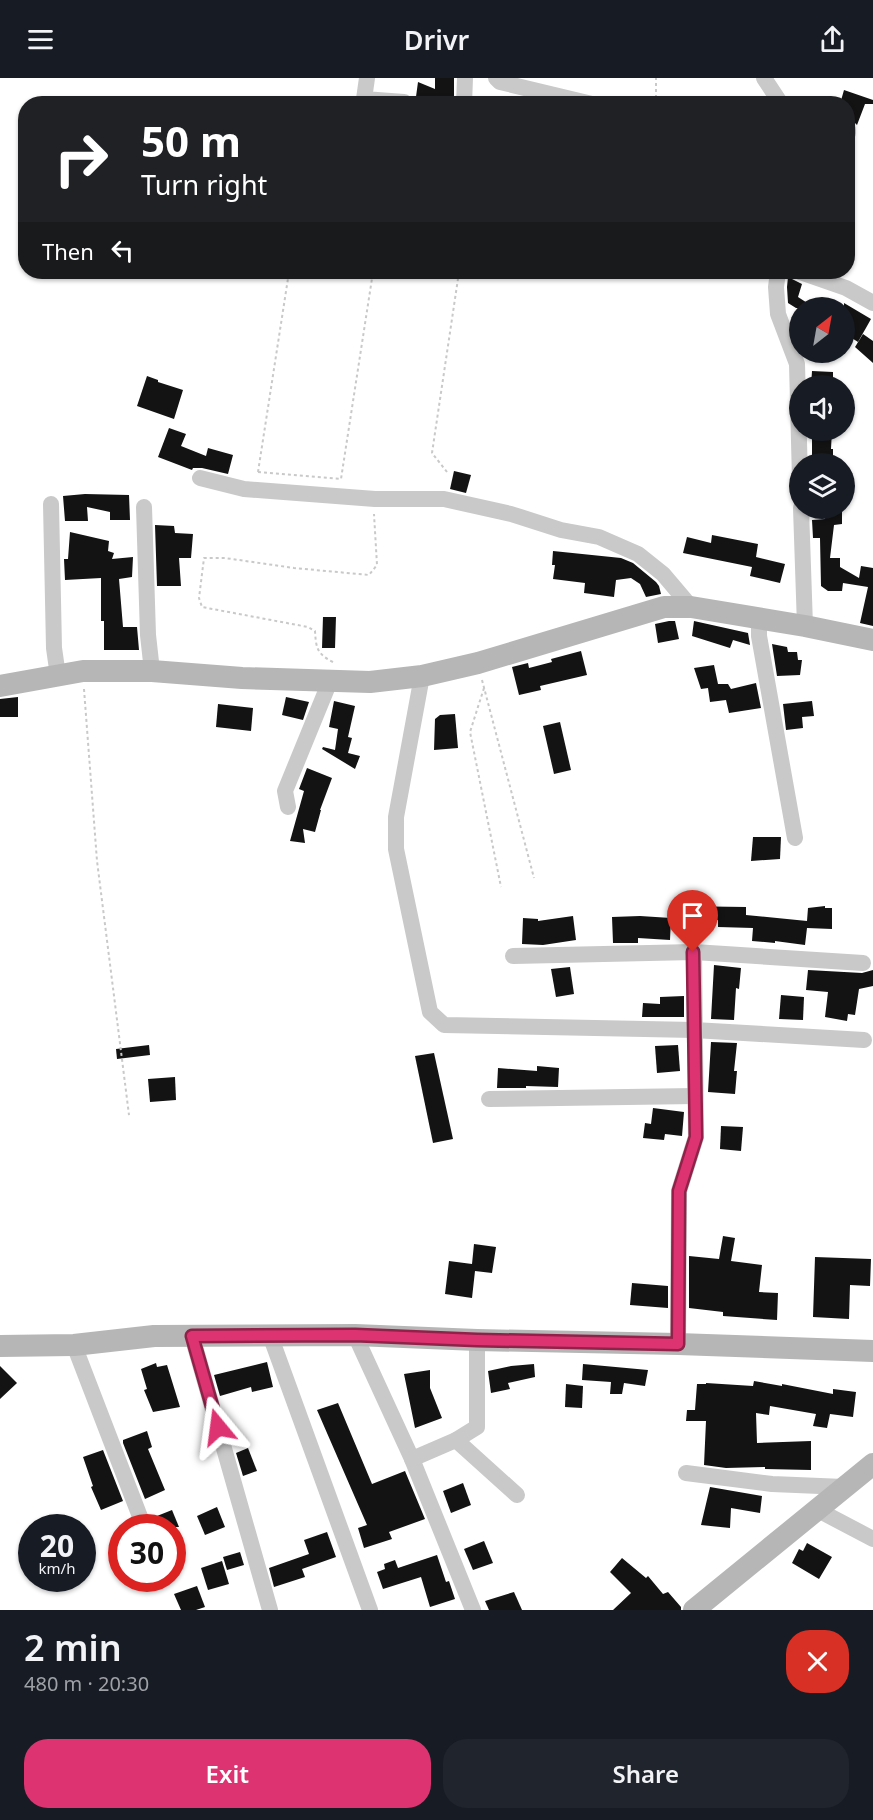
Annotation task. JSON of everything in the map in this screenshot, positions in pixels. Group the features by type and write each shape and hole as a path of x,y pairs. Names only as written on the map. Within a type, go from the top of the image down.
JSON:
{"street":[{"path":"364,96 367,78"},
{"path":"464,96 465,78"},
{"path":"496,78 500,82 559,96"},
{"path":"764,78 776,96"},
{"path":"777,279 778,314 797,364 799,453"},
{"path":"846,280 873,303"},
{"path":"200,478 244,489 375,499 444,499 511,514 561,530 599,537 638,554 663,574 692,607"},
{"path":"51,504 54,648 58,676"},
{"path":"144,507 148,635 152,671"},
{"path":"801,519 805,626"},
{"path":"0,686 83,671 152,671 242,678 370,682 422,676 478,663 664,607 692,607 873,640"},
{"path":"759,618 759,636 795,838"},
{"path":"422,676 396,817 396,849 430,1012 444,1025 694,1030 864,1040"},
{"path":"288,807 285,791 335,681"},
{"path":"678,1344 679,1191 696,1137 693,952"},
{"path":"513,956 693,952 863,963"},
{"path":"489,1099 695,1096"},
{"path":"270,1335 370,1610"},
{"path":"0,1346 74,1345 154,1336 355,1335 873,1351"},
{"path":"355,1335 412,1459 473,1610"},
{"path":"192,1336 270,1610"},
{"path":"412,1459 456,1440 477,1427 477,1340"},
{"path":"74,1345 139,1514"},
{"path":"456,1440 517,1495"},
{"path":"694,1610 873,1464"},
{"path":"686,1473 772,1484 844,1487"},
{"path":"818,1510 873,1539"}],"path":[{"path":"656,78 656,96"},
{"path":"256,489 288,279"},
{"path":"258,472 340,479 372,279"},
{"path":"447,472 432,453 458,279"},
{"path":"335,681 336,664 324,658 316,648 315,631 308,627 202,607 199,598 204,558 225,558 294,568 369,575 377,565 375,499"},
{"path":"478,663 534,878"},
{"path":"83,671 97,861 129,1115"},
{"path":"484,688 470,732 501,887"}],"building":[{"path":"435,78 454,78 454,96 416,96 418,82 435,89"},
{"path":"844,90 873,100 873,104 865,104 857,125 855,123 855,96 842,96"},
{"path":"788,279 792,279 802,284 798,297 789,297 788,303"},
{"path":"855,310 871,319 858,342 855,340"},
{"path":"863,334 873,341 873,363 855,347"},
{"path":"812,371 833,372 833,375 812,375"},
{"path":"147,376 183,390 174,419 137,406"},
{"path":"169,428 186,434 181,446 206,456 208,448 233,455 228,474 202,468 192,470 158,457"},
{"path":"812,441 831,441 833,453 812,453"},
{"path":"454,471 471,475 466,493 450,489"},
{"path":"129,495 130,520 110,520 110,512 87,507 88,521 65,521 63,496"},
{"path":"842,519 842,524 834,525 830,558 840,558 840,567 859,578 861,566 873,568 873,626 860,623 868,587 843,583 842,591 828,591 821,586 820,538 813,538 812,520"},
{"path":"155,525 174,526 175,533 193,534 191,558 179,558 181,586 157,586"},
{"path":"70,532 109,541 108,551 114,553 112,559 133,557 132,577 119,579 123,627 137,627 139,650 104,650 101,578 65,580 64,559 68,559"},
{"path":"712,535 758,544 756,557 785,564 780,583 750,576 752,567 683,553 687,537 711,543"},
{"path":"553,551 621,558 633,563 656,582 661,594 646,597 640,584 631,578 616,580 614,597 584,593 585,583 553,579 555,565 552,565"},
{"path":"323,617 336,617 335,648 322,648"},
{"path":"675,621 679,639 658,643 655,624"},
{"path":"694,621 748,633 750,645 733,640 730,648 692,636"},
{"path":"772,644 787,647 788,652 797,652 798,660 802,660 800,675 777,676"},
{"path":"581,651 587,675 540,686 541,690 519,695 512,667 528,663 529,668"},
{"path":"714,665 718,684 728,684 731,689 756,683 761,708 729,713 726,700 710,702 708,688 701,689 694,668"},
{"path":"18,697 18,717 0,717 0,699"},
{"path":"286,697 309,702 303,720 282,715"},
{"path":"334,701 355,706 348,737 352,738 348,753 360,756 355,769 322,749 323,747 335,750 338,729 329,727"},
{"path":"812,701 814,716 802,717 803,728 786,730 783,704"},
{"path":"218,704 253,708 251,731 216,727"},
{"path":"455,714 458,748 434,750 435,719 440,715"},
{"path":"560,722 571,770 554,774 543,726"},
{"path":"307,768 332,778 320,810 315,832 303,829 305,843 290,841 304,791 299,789"},
{"path":"753,837 781,837 780,859 751,861"},
{"path":"676,906 746,907 746,915 807,921 808,908 825,906 825,908 832,908 832,929 807,928 805,945 752,941 753,928 718,927 718,920 676,919"},
{"path":"573,916 576,940 543,945 522,944 523,918 538,919 538,921"},
{"path":"612,917 671,918 670,940 638,938 638,943 613,943"},
{"path":"714,965 741,968 739,989 736,988 734,1020 711,1019"},
{"path":"570,967 574,994 556,997 551,969"},
{"path":"808,970 862,973 873,970 873,986 859,989 855,1015 848,1014 847,1021 825,1017 828,992 806,990"},
{"path":"781,995 804,997 803,1020 779,1019"},
{"path":"684,996 684,1017 642,1017 643,1003 660,1004 660,997"},
{"path":"711,1042 737,1043 734,1071 737,1071 735,1094 708,1092"},
{"path":"149,1045 150,1055 117,1059 116,1049"},
{"path":"678,1045 680,1071 657,1073 655,1046"},
{"path":"434,1053 453,1139 433,1143 415,1056"},
{"path":"537,1066 559,1068 558,1087 497,1088 498,1068 537,1071"},
{"path":"175,1077 176,1100 150,1102 148,1079"},
{"path":"653,1108 684,1112 682,1136 665,1134 664,1140 643,1138 645,1123 651,1124"},
{"path":"721,1126 743,1127 741,1151 720,1149"},
{"path":"723,1236 735,1238 731,1261 762,1265 759,1292 778,1293 777,1320 723,1316 723,1312 689,1308 689,1256 719,1259"},
{"path":"474,1244 496,1247 492,1273 475,1271 472,1298 445,1294 449,1261 472,1264"},
{"path":"815,1257 871,1259 870,1286 850,1285 849,1319 813,1317"},
{"path":"632,1283 668,1286 668,1308 630,1305"},
{"path":"267,1362 273,1387 252,1392 251,1387 220,1396 214,1375"},
{"path":"156,1363 157,1367 167,1365 180,1407 153,1412 144,1390 147,1389 141,1369"},
{"path":"534,1364 535,1377 508,1383 510,1389 491,1393 488,1371"},
{"path":"583,1364 648,1370 645,1386 624,1383 622,1394 610,1394 611,1382 582,1380"},
{"path":"0,1366 17,1383 0,1399"},
{"path":"430,1370 430,1388 442,1418 415,1428 404,1374"},
{"path":"754,1381 833,1394 833,1389 856,1392 853,1417 830,1414 827,1428 813,1426 816,1414 770,1406 769,1415 756,1413 757,1443 811,1441 811,1470 765,1469 765,1467 726,1468 704,1465 706,1421 686,1421 687,1410 695,1410 697,1384 753,1386"},
{"path":"566,1384 583,1386 582,1408 565,1407"},
{"path":"338,1403 372,1484 405,1471 425,1519 389,1532 392,1539 364,1548 358,1528 367,1525 317,1410"},
{"path":"147,1431 152,1447 148,1449 165,1490 145,1499 123,1440"},
{"path":"248,1448 257,1471 243,1476 236,1453"},
{"path":"103,1450 123,1501 101,1510 91,1487 93,1486 83,1457"},
{"path":"463,1483 471,1505 451,1513 443,1491"},
{"path":"710,1487 762,1496 760,1513 731,1508 730,1528 701,1525"},
{"path":"217,1507 225,1527 205,1535 197,1516"},
{"path":"172,1510 174,1514 162,1514"},
{"path":"327,1532 336,1557 302,1569 305,1577 274,1587 269,1568 309,1554 304,1540"},
{"path":"484,1541 493,1563 473,1570 464,1549"},
{"path":"807,1543 832,1557 819,1579 792,1563 799,1549 803,1551"},
{"path":"240,1552 244,1565 227,1570 223,1557"},
{"path":"437,1555 446,1582 449,1581 455,1599 430,1607 421,1577 383,1589 377,1572 385,1569 384,1564 395,1560 398,1568"},
{"path":"622,1558 646,1578 648,1576 663,1594 668,1592 681,1610 613,1610 631,1593 610,1572"},
{"path":"222,1561 229,1584 208,1590 201,1568"},
{"path":"197,1586 205,1607 196,1610 181,1610 174,1594 186,1592 186,1590"},
{"path":"514,1592 522,1610 489,1610 485,1601"}],"route":[{"path":"218,1427 192,1336 355,1335 678,1344 679,1191 696,1137 693,952"}]}
